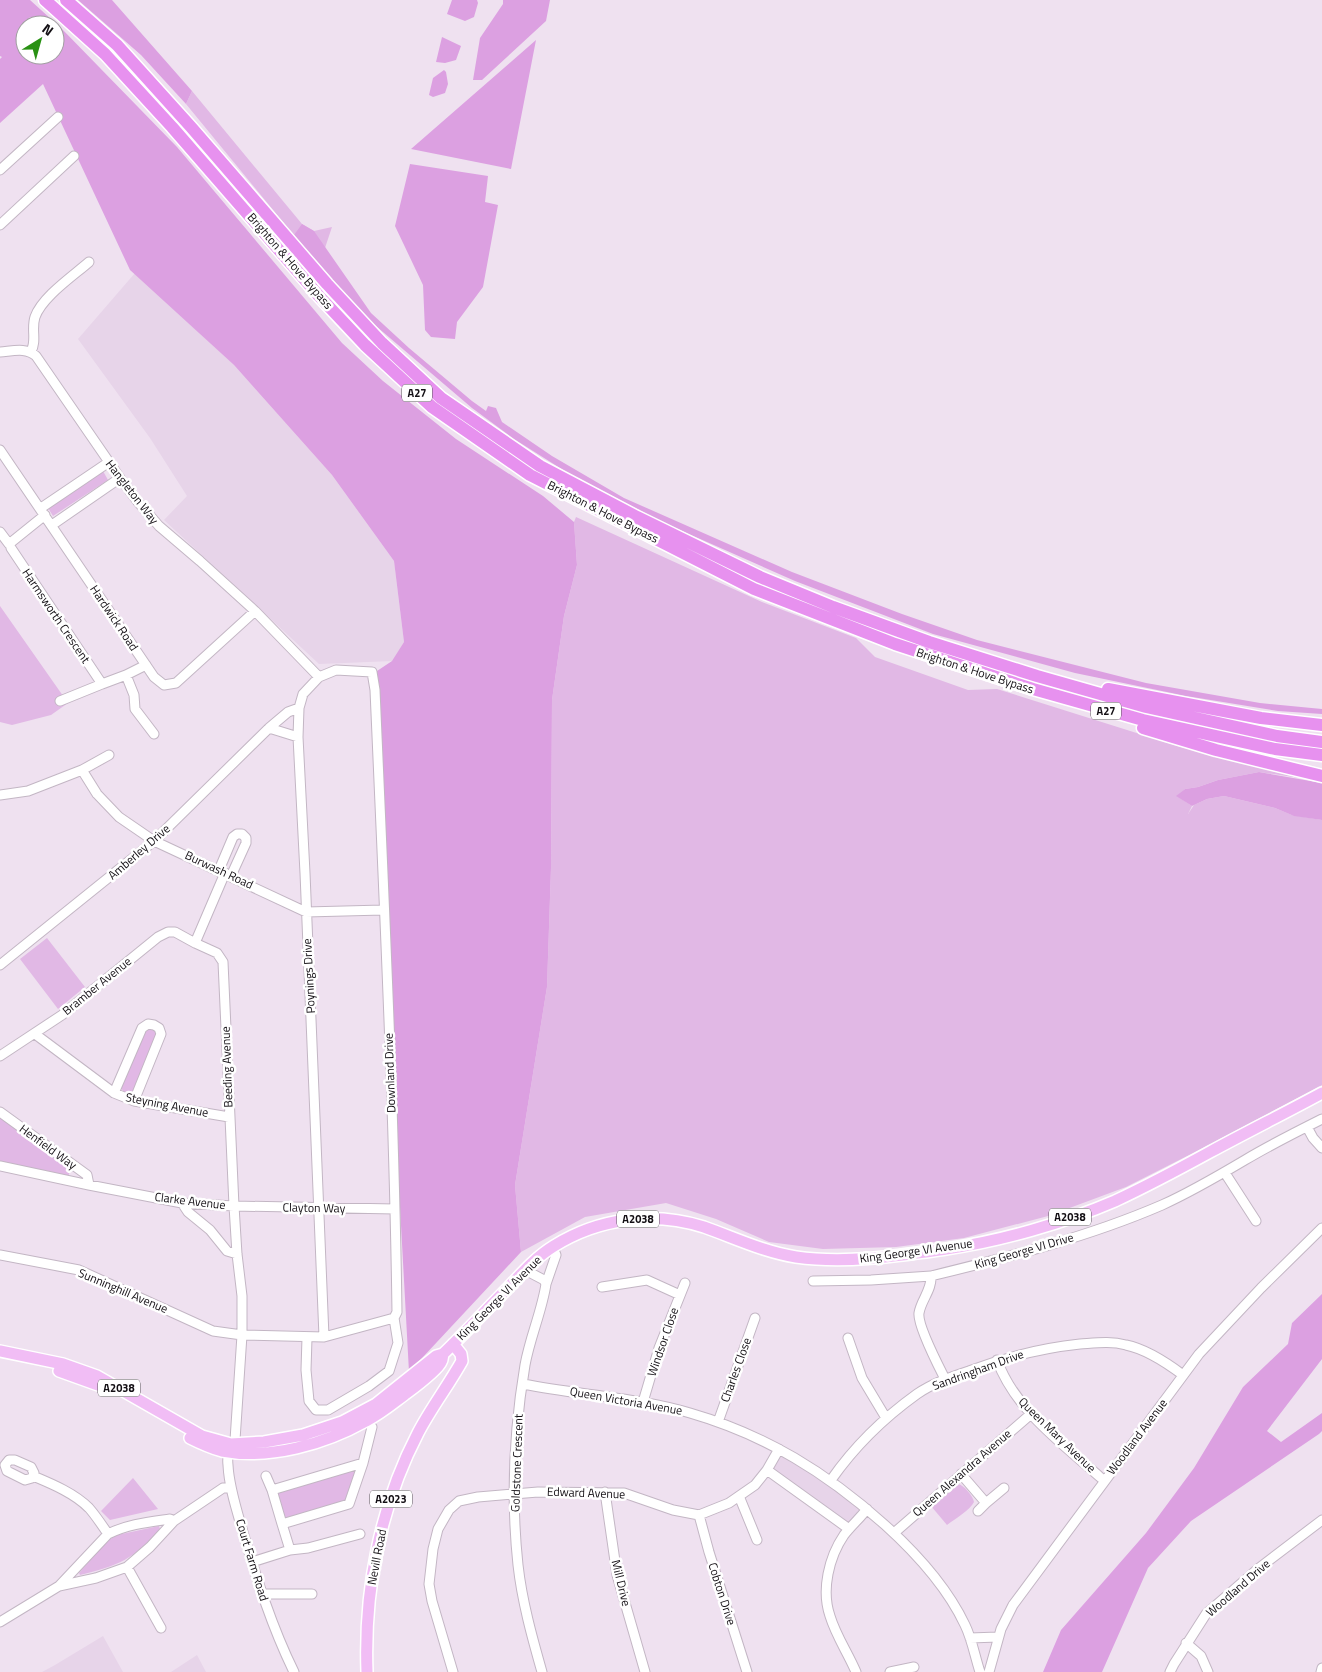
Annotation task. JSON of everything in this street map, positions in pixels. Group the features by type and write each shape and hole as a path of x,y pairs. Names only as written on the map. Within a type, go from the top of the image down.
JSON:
{"highway":[{"name":"Brighton & Hove Bypass","path":"45,0 111,60 319,296 365,345 432,407 530,475 737,580 791,604 925,655 1087,706 1275,749 1322,755"},
{"name":"Brighton & Hove Bypass","path":"66,0 117,45 327,284 382,343 441,398 540,466 637,517 760,577 929,642 1137,705 1277,736 1322,742"},
{"name":"A27","path":"1037,676 1260,718 1322,724"},
{"name":"A27","path":"1087,706 1141,728 1322,776"}],"main road":[{"name":"King George VI Avenue","path":"230,1448 332,1431 342,1422 376,1404 436,1356 443,1354 525,1270 553,1247 569,1237 596,1226 630,1219 648,1218 678,1221 696,1225 760,1248 799,1257 842,1260 880,1258 950,1248 1036,1229 1113,1202 1167,1176 1322,1093"},
{"name":"Nevill Road","path":"367,1672 367,1632 372,1575 387,1510 417,1433 462,1361 462,1354 453,1344"},
{"name":"A2038","path":"0,1351 32,1361"},
{"name":"A2038","path":"0,1358 32,1361 80,1370 97,1376 126,1397 202,1436 230,1448"}],"street":[{"path":"0,170 58,117"},
{"path":"0,225 74,156"},
{"path":"0,352 25,350 31,352 34,346 33,330 35,319 39,308 89,262"},
{"name":"Hangleton Way","path":"31,352 36,356 120,478 159,526 255,612 319,677"},
{"name":"Hardwick Road","path":"0,450 154,677 164,685 176,683 255,612"},
{"path":"0,532 9,544 43,511 109,462"},
{"path":"52,525 120,478"},
{"name":"Harmsworth Crescent","path":"11,548 102,684"},
{"path":"60,701 126,675 146,665"},
{"name":"Downland Drive","path":"307,1338 306,1370 309,1401 316,1410 328,1410 370,1386 389,1371 398,1343 394,1318 397,1312 395,1209 384,910 375,700 372,672 336,670 319,677"},
{"path":"126,675 134,695 135,709 154,734"},
{"name":"Poynings Drive","path":"319,677 303,694 298,708 298,737 320,1208 324,1337"},
{"name":"Amberley Drive","path":"0,965 154,841 269,728 288,712 298,708"},
{"path":"269,728 298,737"},
{"path":"0,795 28,791 82,770 109,755"},
{"name":"Burwash Road","path":"82,770 97,794 119,817 154,841 306,912 384,910"},
{"path":"195,943 225,873"},
{"name":"Bramber Avenue","path":"0,1056 62,1015 168,932 175,932 195,943"},
{"name":"Beeding Avenue","path":"195,943 217,953 223,962 234,1206"},
{"path":"114,1093 142,1028 148,1024 154,1025 159,1028 161,1034 134,1100"},
{"name":"Steyning Avenue","path":"35,1034 114,1093 134,1100 229,1117"},
{"name":"Henfield Way","path":"0,1112 87,1175 89,1185"},
{"name":"King George VI Drive","path":"813,1281 931,1276 1016,1255 1085,1234 1160,1205 1224,1173 1322,1119"},
{"path":"1307,1127 1313,1138 1322,1148"},
{"name":"Clarke Avenue","path":"0,1166 182,1202 234,1206 242,1296 242,1334 235,1440 230,1448"},
{"path":"1224,1173 1256,1221"},
{"path":"182,1202 188,1212 210,1230 227,1251 237,1254"},
{"name":"Clayton Way","path":"234,1206 395,1209"},
{"name":"Woodland Avenue","path":"989,1672 1004,1620 1013,1605 1183,1375 1217,1334 1322,1228"},
{"name":"Goldstone Crescent","path":"542,1672 534,1645 518,1566 514,1495 519,1409 528,1349 556,1255 553,1247"},
{"name":"Sunninghill Avenue","path":"0,1255 79,1270 213,1331 242,1334"},
{"path":"525,1270 544,1280 546,1284"},
{"path":"931,1276 919,1317 923,1331 945,1380"},
{"path":"602,1287 647,1280 680,1295"},
{"name":"Windsor Close","path":"643,1402 659,1348 685,1282"},
{"path":"242,1334 307,1338 324,1337 394,1318"},
{"name":"Charles Close","path":"718,1422 755,1318"},
{"path":"848,1338 862,1378 886,1418"},
{"name":"Sandringham Drive","path":"831,1480 846,1460 886,1418 918,1394 945,1380 997,1360 1058,1346 1112,1343 1127,1345 1144,1351 1162,1360 1183,1375"},
{"name":"Queen Mary Avenue","path":"997,1360 1012,1389 1031,1414 1101,1478 1106,1479"},
{"name":"Queen Victoria Avenue","path":"523,1384 643,1402 718,1422 779,1449 831,1480 894,1533 930,1572 958,1612 970,1638 980,1672"},
{"name":"Queen Alexandra Avenue","path":"894,1533 1031,1414"},
{"path":"282,1524 349,1504 372,1428"},
{"name":"Court Farm Road","path":"230,1448 227,1462 231,1487 252,1562 262,1594 294,1672"},
{"path":"699,1515 729,1503 755,1485 779,1449"},
{"path":"272,1490 363,1462"},
{"path":"766,1470 849,1529"},
{"path":"961,1474 986,1503"},
{"path":"33,1476 60,1488 80,1500 108,1534"},
{"path":"266,1476 290,1550"},
{"path":"58,1586 96,1578 126,1567 150,1547 174,1521 223,1488 231,1487"},
{"path":"978,1511 1004,1488"},
{"name":"Edward Avenue","path":"452,1672 430,1590 430,1569 435,1538 443,1519 459,1501 478,1496 538,1492 624,1493 673,1510 699,1515"},
{"name":"Mill Drive","path":"605,1492 617,1575 645,1672"},
{"path":"739,1496 757,1540"},
{"path":"856,1672 830,1616 827,1581 836,1549 849,1529 867,1509"},
{"name":"Cobton Drive","path":"699,1515 747,1672"},
{"path":"1,1621 58,1586 108,1534 117,1529 139,1523 170,1519 174,1521"},
{"name":"Woodland Drive","path":"1170,1672 1206,1614 1259,1568 1322,1520"},
{"path":"252,1562 290,1550 308,1548 360,1534"},
{"path":"126,1567 161,1628"},
{"path":"262,1594 312,1594"},
{"path":"970,1638 998,1637"},
{"path":"1186,1644 1201,1656 1208,1672"},
{"path":"890,1672 914,1667"},
{"path":"1321,1672 1322,1668"}],"shaded area":[{"path":"0,0 30,0 47,15 15,15 15,65 65,65 65,32 177,147 342,343 383,381 456,439 543,496 574,522 577,565 564,616 552,700 551,868 547,987 515,1185 521,1252 409,1372 371,675 392,661 404,642 394,561 332,475 234,365 130,270 43,84 0,123 0,59 2,57 0,56"},
{"path":"78,0 112,0 192,91 186,104 141,55"},
{"path":"452,0 477,0 478,3 474,17 465,21 447,14"},
{"path":"503,0 550,0 546,21 482,80 473,80 480,38 503,4"},
{"path":"442,37 461,46 456,60 445,63 436,62"},
{"path":"536,40 511,169 411,149"},
{"path":"444,70 448,84 445,93 433,97 429,95 433,78"},
{"path":"192,91 302,224 314,231 332,227 319,266 186,104"},
{"path":"410,164 488,176 485,202 498,205 483,287 457,322 455,339 431,337 425,330 423,285 395,226"},
{"path":"302,224 314,231 371,313 409,348 486,411 488,406 496,408 502,422 552,456 624,498 792,572 977,640 1146,683 1260,703 1322,709 1322,714 1278,711 1186,696 1075,673 933,634 795,581 664,523 571,475 514,439 472,408 370,321 337,288 294,235"},
{"path":"135,273 234,365 332,475 394,561 404,642 393,661 319,664 164,520 187,496 150,438 78,339"},
{"path":"103,471 108,480 53,516 48,508"},
{"path":"576,517 762,602 856,638 875,657 968,690 997,689 1181,747 1300,778 1259,772 1185,789 1177,796 1192,806 1188,814 1194,805 1207,799 1224,796 1275,808 1292,815 1322,820 1322,1085 1126,1187 1048,1216 964,1238 896,1247 823,1249 769,1242 716,1219 666,1203 585,1217 521,1252 515,1185 547,987 551,868 552,700 564,616 577,565 574,522"},
{"path":"0,606 68,703 51,715 12,725 0,722"},
{"path":"1259,772 1322,783 1322,820 1294,816 1275,808 1224,796 1207,799 1192,806 1176,796 1185,789"},
{"path":"47,938 85,987 58,1009 20,959"},
{"path":"149,1026 157,1029 157,1036 133,1093 126,1095 121,1088 144,1029"},
{"path":"0,1116 71,1168 68,1177 0,1162"},
{"path":"1322,1294 1322,1359 1267,1431 1281,1442 1322,1413 1322,1431 1191,1521 1148,1568 1102,1672 1043,1672 1061,1630 1146,1533 1194,1468 1243,1387 1288,1344 1292,1323"},
{"path":"780,1457 788,1457 861,1507 848,1525 770,1470"},
{"path":"356,1469 346,1501 286,1519 284,1517 277,1492"},
{"path":"133,1478 158,1509 110,1520 101,1511"},
{"path":"958,1484 968,1491 974,1502 966,1511 947,1525 931,1506"},
{"path":"159,1526 160,1529 142,1548 125,1560 80,1575 79,1573 107,1541 117,1535"},
{"path":"103,1636 123,1672 42,1672 55,1665"},
{"path":"197,1655 206,1672 171,1672"}]}
